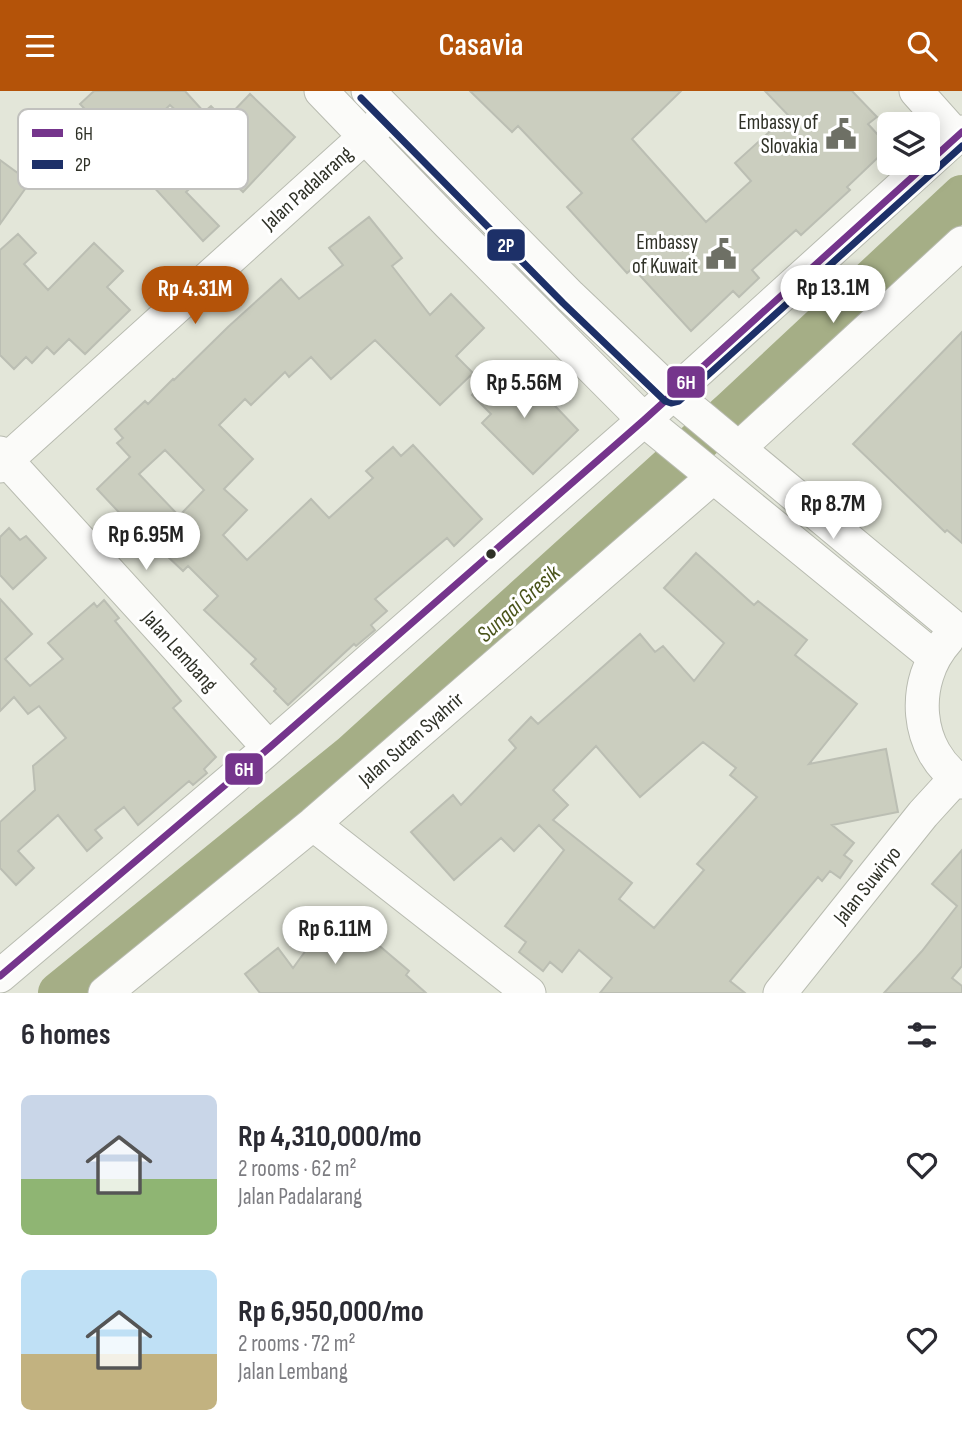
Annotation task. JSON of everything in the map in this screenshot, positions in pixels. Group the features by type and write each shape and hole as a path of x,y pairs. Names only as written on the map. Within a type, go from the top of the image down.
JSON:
{"street":[{"path":"321,91 648,423 934,657"},
{"path":"0,975 648,423 959,134 916,91"},
{"path":"379,103 570,296 676,396 959,628 934,657 924,682 921,708 926,735 938,759 959,780"},
{"name":"Jalan Padalarang","path":"2,459 364,137 379,103"},
{"path":"733,442 962,243"},
{"name":"Jalan Lembang","path":"2,459 269,748"},
{"name":"Jalan Sutan Syahrir","path":"105,993 313,824 706,473"},
{"name":"Jalan Suwiryo","path":"780,993 923,814 959,780"},
{"path":"313,824 529,993"}],"building":[{"path":"94,91 185,91 201,109 174,109 170,105 166,109 85,109 80,104"},
{"path":"470,91 681,91 632,139 706,222 751,181 735,163 788,115 765,91 852,91 877,117 868,124 877,134 877,158 847,187 850,190 801,235 796,230 752,270 759,278 739,297 733,291 691,331 633,268 627,273 567,207 582,193 518,126 512,132"},
{"path":"250,94 295,137 248,187 248,109 236,109"},
{"path":"0,160 18,173 18,189 25,189 0,224"},
{"path":"156,189 189,189 186,192 219,226 203,241"},
{"path":"369,217 402,258 392,266 430,315 451,294 484,328 456,356 473,373 440,405 375,340 331,379 311,357 289,377 285,372 251,405 245,399 219,425 253,459 224,489 247,510 223,535 247,560 311,499 329,518 373,478 366,471 393,447 401,456 413,445 482,519 454,546 447,538 375,599 387,611 371,625 375,630 356,646 354,644 288,705 251,664 256,659 204,610 218,596 188,566 183,571 147,537 145,540 97,489 130,457 117,443 123,438 115,429 145,401 148,404 281,279 299,299 343,265 329,248","holes":["165,450 204,490 179,516 139,474"]},
{"path":"18,234 36,253 24,264 48,290 94,243 123,271 107,287 130,310 85,354 69,339 54,354 47,347 32,363 26,357 14,369 0,355 0,250"},
{"path":"962,332 962,543 947,530 945,532 853,444"},
{"path":"500,367 527,395 536,386 578,430 533,474 482,423 491,414 472,395"},
{"path":"9,528 20,540 26,536 46,558 13,589 0,575 0,537"},
{"path":"696,553 754,605 758,601 807,640 795,655 857,704 809,764 886,749 898,812 832,825 854,843 844,855 852,861 840,878 830,871 822,881 818,877 730,981 745,993 600,993 612,978 579,950 562,972 550,962 543,971 519,952 526,942 505,926 564,850 539,825 514,851 501,838 454,880 411,832 453,795 461,805 516,748 509,740 531,717 538,724 640,634 655,652 663,646 694,681 724,643 664,588","holes":["703,742 736,768 730,775 757,797 697,864 704,870 654,928 619,899 632,883 553,820 568,805 553,790 596,746 640,797"]},
{"path":"0,599 32,634 5,659 30,686 63,659 48,643 94,603 97,607 104,600 119,618 115,621 181,701 173,708 216,757 204,769 207,773 193,785 189,781 138,825 124,807 95,830 102,838 87,851 58,815 18,851 34,868 16,885 0,868 0,822 35,790 33,766 66,738 39,706 28,714 14,697 0,711"},
{"path":"962,850 962,966 952,978 962,986 962,993 884,993 922,951 957,906 932,884"},
{"path":"336,909 409,971 406,975 426,993 260,993 245,974 278,948 293,968"}],"waterway":[{"name":"Sungai Gresik","path":"59,993 352,755 734,409 962,196"}],"transit line":[{"name":"2P","path":"361,98 563,303 665,401 671,403 679,401 962,146"},
{"name":"6H","path":"0,976 269,748 644,420 962,132"}],"place":[{"name":"Embassy of Slovakia","path":"841,134"},
{"name":"Embassy of Kuwait","path":"721,254"}]}
